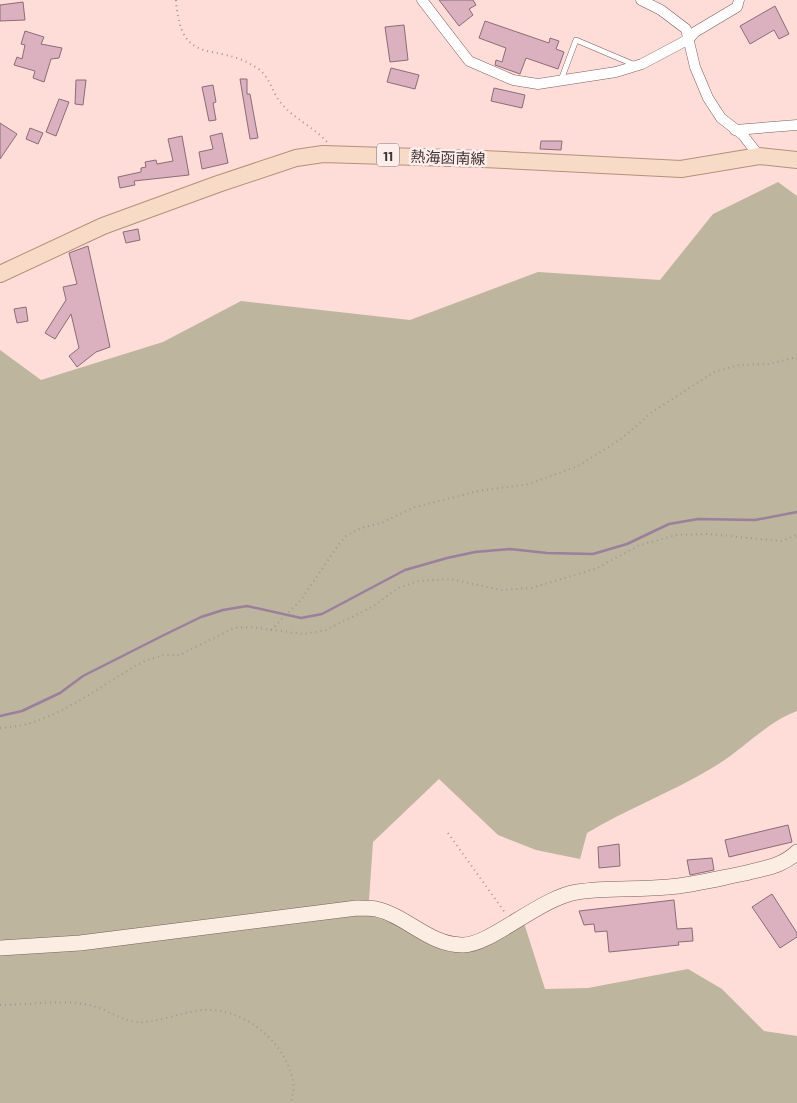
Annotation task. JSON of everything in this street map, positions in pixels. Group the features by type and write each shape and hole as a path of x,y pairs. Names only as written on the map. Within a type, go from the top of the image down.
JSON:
{"main road":[{"name":"熱海函南線","path":"0,274 74,237 218,184 296,158 334,153 680,170 758,156 797,160"}],"street":[{"path":"422,0 468,61 495,74 538,84 616,72 636,66 689,39 695,32 737,7 740,0"},
{"path":"641,0 684,26 702,87 721,118 747,140 758,156"},
{"path":"735,130 797,125"},
{"path":"0,948 80,943 357,908 375,909 443,943 464,946 480,941 560,895 579,892 667,888 699,883 794,857"}],"lane":[{"path":"561,80 576,40 636,66"}],"path":[{"path":"176,0 180,25 191,45 202,51 241,61 257,68 269,80 283,105 320,134 334,153"},
{"path":"271,630 301,600 338,544 346,536 361,528 381,523 415,506 478,491 529,484 578,466 621,439 651,413 714,372 739,365 770,364 797,357"},
{"path":"0,728 16,727 48,717 147,660 164,655 180,655 234,628 250,627 303,634 326,630 372,607 398,588 418,580 450,579 500,590 531,588 594,569 640,545 677,535 708,534 781,541 797,534"},
{"path":"448,833 511,922"},
{"path":"0,1005 83,1004 100,1007 138,1022 202,1010 220,1012 243,1019 259,1029 277,1045 287,1062 294,1082 291,1103"}],"shaded area":[{"path":"778,182 797,196 797,711 774,723 712,768 587,833 580,859 536,850 498,835 439,779 373,842 368,914 466,952 524,923 545,989 588,988 688,969 722,989 764,1031 797,1036 797,1103 0,1103 0,350 41,380 163,342 241,301 410,320 538,272 660,280 713,214"}],"building":[{"path":"439,0 473,0 476,5 469,9 473,15 459,26"},
{"path":"23,2 25,20 0,21 0,5"},
{"path":"775,6 789,34 779,39 774,30 750,44 740,26"},
{"path":"485,21 549,43 550,38 559,41 556,49 564,52 558,69 526,58 520,74 495,65 496,60 502,62 506,48 479,38"},
{"path":"404,25 408,60 390,62 385,27"},
{"path":"25,31 44,37 41,44 62,48 59,58 51,59 44,82 33,78 35,71 14,65 17,57 22,59 25,45 21,44"},
{"path":"391,68 419,75 415,89 387,82"},
{"path":"240,79 247,79 247,94 250,94 258,138 250,139"},
{"path":"76,80 86,80 83,105 75,104"},
{"path":"213,85 216,102 213,103 216,120 209,121 202,87"},
{"path":"494,88 525,95 522,108 491,101"},
{"path":"59,99 69,102 56,136 46,132"},
{"path":"0,123 17,134 0,159"},
{"path":"30,128 43,133 38,144 26,139"},
{"path":"222,133 228,163 202,169 199,152 213,149 210,136"},
{"path":"182,136 189,175 134,181 135,185 120,188 118,177 141,172 141,168 146,167 145,162 156,160 157,164 173,161 168,139"},
{"path":"541,141 562,141 561,150 540,149"},
{"path":"138,229 140,240 126,243 123,232"},
{"path":"88,246 110,347 96,352 77,367 69,356 79,348 71,314 55,339 45,333 66,300 63,287 77,284 69,253"},
{"path":"26,307 28,321 17,323 14,309"},
{"path":"788,825 792,842 729,857 725,840"},
{"path":"619,844 620,866 599,868 598,847"},
{"path":"712,858 714,870 690,875 687,860"},
{"path":"772,894 797,933 797,937 780,948 752,907"},
{"path":"674,900 677,929 692,928 693,941 678,942 679,945 609,952 607,931 595,932 594,924 584,925 579,911"}],"waterway":[{"path":"0,716 22,711 60,693 83,676 201,617 223,610 247,606 301,618 322,614 405,570 475,552 510,549 547,553 593,554 627,544 669,524 698,519 755,520 797,512"}]}
